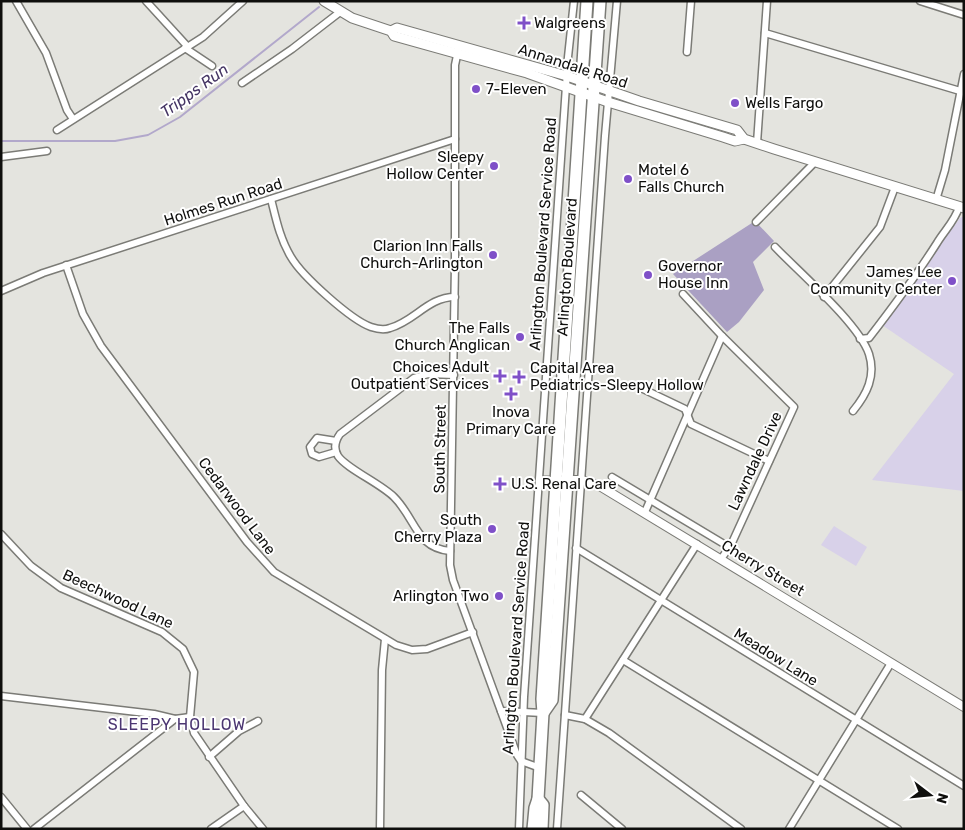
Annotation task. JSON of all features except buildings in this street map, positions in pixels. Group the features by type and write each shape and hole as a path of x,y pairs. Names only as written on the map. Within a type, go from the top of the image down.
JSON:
{"highway":[{"name":"Arlington Boulevard","path":"533,829 538,799 543,712 552,700 573,218 587,1"},
{"name":"Arlington Boulevard","path":"561,480 580,290 600,1"},
{"name":"Arlington Boulevard","path":"538,799 543,805 542,829"}],"main road":[{"name":"Annandale Road","path":"324,1 340,12 391,31 397,28 566,86 581,86 594,90 610,91 737,130 744,139"},
{"name":"Annandale Road","path":"459,49 567,76 581,86"},
{"name":"Annandale Road","path":"594,90 608,102 735,141 744,139 961,208"}],"street":[{"path":"16,1 46,53 66,110 72,120"},
{"path":"146,1 187,48 212,66"},
{"path":"57,130 187,48 218,26 243,1"},
{"name":"Arlington Boulevard Service Road","path":"519,829 523,712 566,86 574,1"},
{"path":"557,829 608,102 617,1"},
{"path":"687,52 691,1"},
{"path":"758,144 767,1"},
{"path":"920,1 964,15"},
{"path":"242,83 292,49 340,12"},
{"path":"765,32 960,91"},
{"name":"South Street","path":"459,49 455,65 455,297 451,572 517,755 521,761"},
{"path":"936,200 945,170 964,74"},
{"name":"Holmes Run Road","path":"1,291 66,265 454,139"},
{"path":"1,156 47,151"},
{"path":"756,222 815,162"},
{"path":"824,297 880,227 895,187"},
{"path":"271,199 279,231 297,267 314,284 364,324 378,329 391,328 433,302 455,297"},
{"path":"860,339 869,338 886,316 961,208"},
{"path":"558,217 573,218"},
{"path":"775,247 844,318 868,353 871,374 867,395 853,411"},
{"name":"Cedarwood Lane","path":"66,265 83,314 97,341 257,556 274,572 385,639 406,649 420,650 473,632"},
{"path":"580,290 595,290"},
{"name":"Lawndale Drive","path":"683,294 722,336 794,407 722,559"},
{"path":"645,512 722,336"},
{"path":"450,551 426,543 410,516 394,497 379,484 342,460 336,452 336,440 352,424 414,378 428,374 454,375"},
{"path":"641,388 685,409 691,424 769,461"},
{"path":"336,440 316,438 310,447 312,454 319,457 336,452"},
{"name":"Cherry Street","path":"612,477 729,547"},
{"name":"Cherry Street","path":"539,480 582,480 598,485 964,707"},
{"name":"Beechwood Lane","path":"1,534 32,566 61,588 162,632 176,641 189,658 194,672 194,690 190,717 194,734 244,806 263,829"},
{"path":"585,719 697,544"},
{"name":"Meadow Lane","path":"576,548 964,786"},
{"path":"380,829 382,670 385,639"},
{"path":"623,660 898,829"},
{"path":"789,829 891,663"},
{"path":"1,696 146,713 175,719 190,717"},
{"path":"501,711 543,712"},
{"path":"565,715 585,719 616,738 741,829"},
{"path":"34,829 175,719"},
{"path":"209,756 239,731 258,721"},
{"path":"521,761 540,768"},
{"path":"581,796 622,829"},
{"path":"1,797 27,829"},
{"path":"211,829 244,806"}],"shaded area":[{"path":"964,216 964,491 872,480 954,374 882,325 934,256 937,248 960,218"},
{"path":"755,221 774,241 753,262 764,290 739,322 727,332 673,274"},
{"path":"834,526 867,547 856,566 821,545"}],"waterway":[{"name":"Tripps Run","path":"1,141 115,141 148,135 180,117 319,7"}],"place":[{"name":"Walgreens","path":"524,23"},
{"name":"7-Eleven","path":"476,89"},
{"name":"Wells Fargo","path":"735,103"},
{"name":"Sleepy Hollow Center","path":"494,166"},
{"name":"Motel 6 Falls Church","path":"628,179"},
{"name":"Clarion Inn Falls Church-Arlington","path":"493,255"},
{"name":"Governor House Inn","path":"648,275"},
{"name":"James Lee Community Center","path":"952,281"},
{"name":"The Falls Church Anglican","path":"520,337"},
{"name":"Choices Adult Outpatient Services","path":"500,376"},
{"name":"Capital Area Pediatrics-Sleepy Hollow","path":"519,377"},
{"name":"Inova Primary Care","path":"511,394"},
{"name":"U.S. Renal Care","path":"500,484"},
{"name":"South Cherry Plaza","path":"492,529"},
{"name":"Arlington Two","path":"499,596"}],"district":[{"name":"SLEEPY HOLLOW","path":"177,724"}]}
